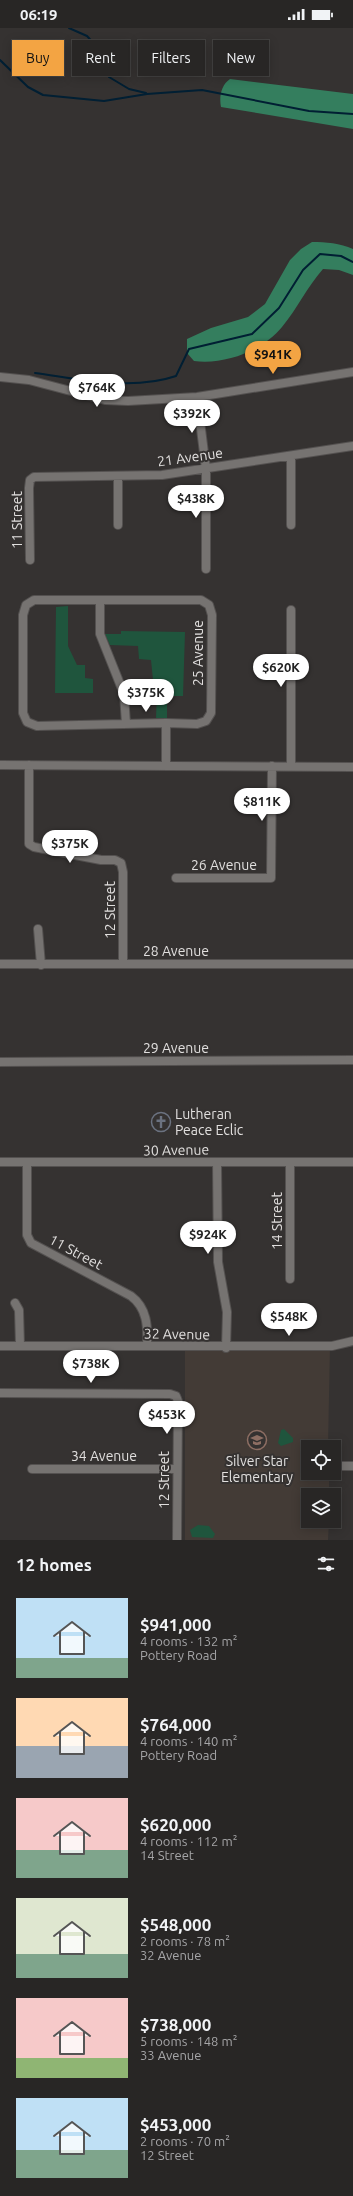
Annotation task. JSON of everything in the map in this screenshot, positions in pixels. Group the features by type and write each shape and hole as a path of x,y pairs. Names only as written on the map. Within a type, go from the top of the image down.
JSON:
{"street":[{"path":"0,377 29,380 105,400 128,401 197,397 353,372"},
{"path":"197,397 206,469 206,569"},
{"name":"21 Avenue","path":"30,480 34,477 118,477 162,475 353,446"},
{"path":"291,456 291,524"},
{"path":"118,477 118,525"},
{"name":"11 Street","path":"30,480 30,560"},
{"name":"25 Avenue","path":"34,600 100,600 201,600 209,605 212,615 211,713 206,720 197,724 166,723 37,726 27,722 23,713 23,615 26,605 34,600"},
{"path":"100,600 100,634 124,694 126,724"},
{"path":"291,610 291,766"},
{"path":"166,723 166,765"},
{"path":"0,764 353,767"},
{"name":"12 Street","path":"29,765 29,844 34,847 101,860 115,860 121,863 123,872 123,964"},
{"name":"26 Avenue","path":"176,878 271,878 272,766"},
{"path":"38,929 41,965"},
{"name":"28 Avenue","path":"0,964 353,964"},
{"name":"29 Avenue","path":"0,1062 353,1060"},
{"name":"30 Avenue","path":"0,1162 353,1162"},
{"path":"217,1162 218,1262 227,1312 226,1348"},
{"name":"14 Street","path":"290,1162 290,1280"},
{"name":"11 Street","path":"27,1163 27,1236 31,1243 131,1296 140,1303 145,1315 147,1346"},
{"path":"15,1303 19,1310 20,1346"},
{"name":"32 Avenue","path":"0,1346 147,1346 226,1348 332,1346 353,1341"},
{"name":"12 Street","path":"0,1393 170,1394 176,1396 178,1401 177,1540"},
{"path":"341,1466 353,1466"},
{"name":"34 Avenue","path":"32,1469 177,1469"}],"shaded area":[{"name":"Silver Star Elementary","path":"330,1346 328,1440 301,1440 301,1480 329,1480 329,1488 301,1488 301,1528 329,1528 328,1540 185,1540 185,1348"}],"green space":[{"path":"230,79 353,94 353,129 221,107 221,92 225,84"},
{"path":"312,242 333,243 353,249 353,275 339,270 323,269 274,336 254,349 230,358 206,362 194,361 187,353 187,339 211,328 248,317 265,304 290,260 301,249"},
{"path":"68,606 68,646 77,665 85,665 85,678 93,679 93,693 55,693 56,607"},
{"path":"121,631 185,632 183,696 170,696 167,701 167,718 156,718 157,690 154,690 151,660 139,659 138,646 110,645 105,634 121,634"},
{"path":"284,1429 293,1438 293,1442 281,1446 278,1443 281,1430"},
{"path":"198,1525 209,1526 215,1534 213,1538 192,1537 190,1530"}],"waterway":[{"path":"69,28 87,36 96,46 109,77 129,89 146,93"},
{"path":"0,60 28,87 43,95 104,101 147,94 202,90 309,111 353,114"},
{"path":"35,373 88,381 124,383 142,383 176,376 189,349 252,334 279,308 303,270 320,254 341,256 353,262"}],"place":[{"name":"Lutheran Peace Eclic","path":"161,1122"},
{"name":"Silver Star Elementary","path":"257,1440"}]}
